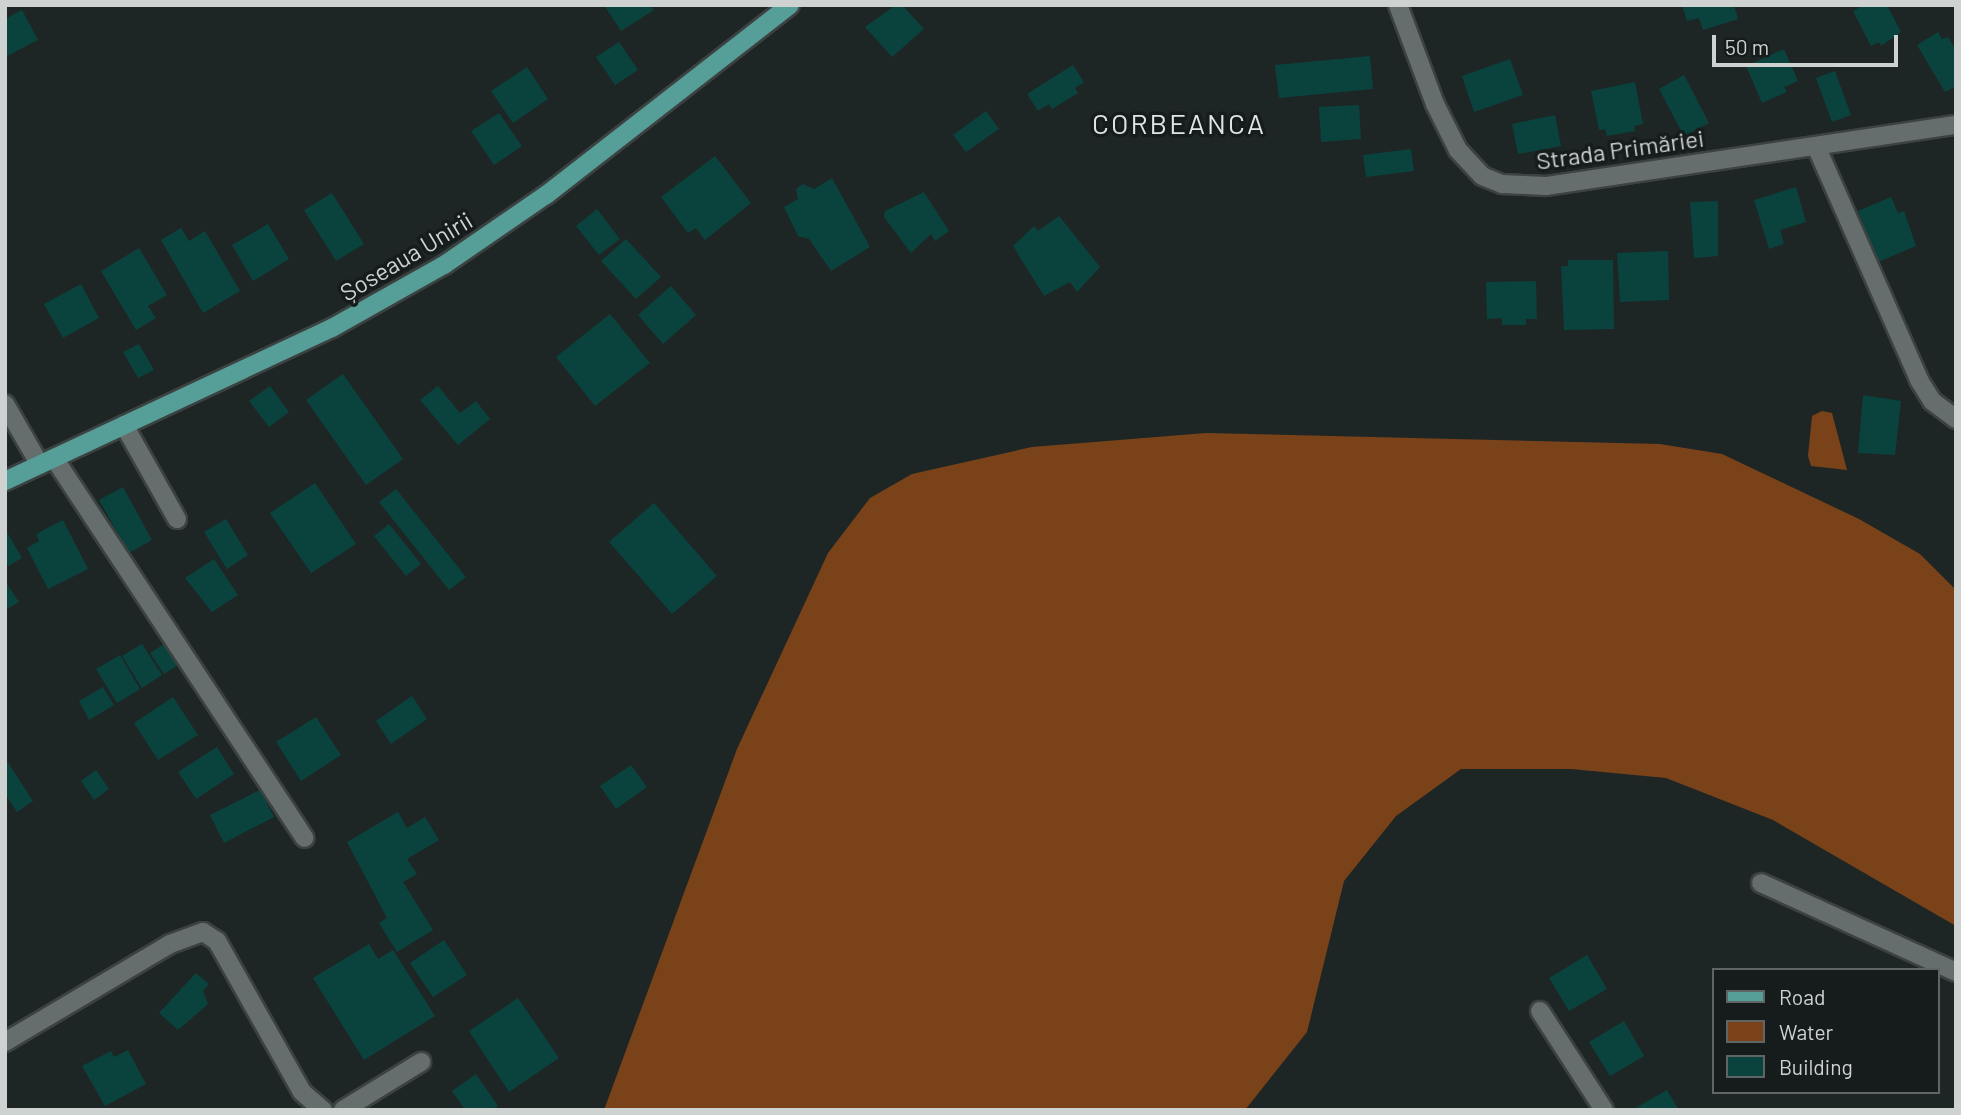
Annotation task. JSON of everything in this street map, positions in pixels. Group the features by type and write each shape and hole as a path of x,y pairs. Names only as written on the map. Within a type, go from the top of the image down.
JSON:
{"main road":[{"name":"Șoseaua Unirii","path":"5,481 332,328 444,265 546,195 790,5"}],"street":[{"name":"Strada Primăriei","path":"1398,5 1435,104 1458,150 1482,176 1503,184 1546,186 1956,125"},
{"path":"1816,146 1919,380 1932,401 1956,419"},
{"path":"5,404 47,461 305,838"},
{"path":"124,425 177,519"},
{"path":"1761,883 1956,972"},
{"path":"5,1042 180,939 203,932 217,941 302,1092 323,1110"},
{"path":"1540,1011 1604,1110"},
{"path":"343,1110 421,1062"}],"water":[{"path":"1822,411 1832,413 1847,470 1811,466 1808,456 1812,416"},
{"path":"1206,433 1660,444 1722,454 1859,519 1920,554 1956,590 1956,926 1773,820 1666,778 1571,769 1461,769 1396,816 1344,881 1307,1032 1245,1110 604,1110 737,749 828,553 870,498 912,474 1032,447"}],"building":[{"path":"604,5 650,5 654,10 621,31"},
{"path":"896,5 902,5 924,29 892,57 865,27"},
{"path":"1682,5 1734,5 1738,19 1703,30 1699,18 1687,21"},
{"path":"1864,5 1887,5 1901,32 1881,46 1879,42 1871,46 1853,11"},
{"path":"22,10 38,40 5,57 5,19"},
{"path":"1938,32 1942,39 1948,37 1956,50 1956,86 1945,92 1917,45"},
{"path":"619,42 638,70 615,85 596,57"},
{"path":"1784,49 1798,81 1784,87 1787,92 1762,103 1746,66"},
{"path":"1370,56 1373,89 1279,98 1275,65"},
{"path":"1510,59 1523,95 1474,112 1462,76"},
{"path":"1073,65 1084,82 1075,88 1078,93 1052,109 1049,104 1038,111 1027,94"},
{"path":"527,67 548,99 513,123 491,91"},
{"path":"1835,71 1851,115 1832,122 1816,78"},
{"path":"1684,75 1709,123 1684,136 1659,89"},
{"path":"1635,82 1643,124 1634,126 1635,131 1607,136 1605,129 1599,130 1591,91"},
{"path":"1359,105 1361,139 1321,142 1319,107"},
{"path":"986,111 999,129 966,152 953,135"},
{"path":"499,113 522,146 494,165 471,131"},
{"path":"1555,115 1561,146 1518,154 1512,124"},
{"path":"1411,149 1414,171 1366,177 1363,155"},
{"path":"715,156 751,203 705,240 696,228 688,233 661,197"},
{"path":"832,178 870,247 831,271 809,239 798,236 784,207 798,199 796,189 803,184 814,189"},
{"path":"1796,187 1806,222 1780,230 1784,244 1769,249 1754,200"},
{"path":"924,192 949,231 935,241 931,234 911,253 884,217 885,211"},
{"path":"332,193 364,244 336,261 304,210"},
{"path":"1891,197 1898,213 1904,211 1916,246 1878,262 1858,211"},
{"path":"1718,201 1718,256 1694,258 1690,202"},
{"path":"597,209 620,239 599,255 576,226"},
{"path":"1059,216 1100,267 1077,292 1070,282 1044,296 1013,246 1034,226 1038,231"},
{"path":"268,224 289,259 253,281 232,245"},
{"path":"181,228 189,241 205,231 240,291 203,313 161,240"},
{"path":"626,239 661,277 636,299 601,261"},
{"path":"139,248 167,295 148,306 156,318 136,330 101,271"},
{"path":"1668,251 1669,300 1620,302 1617,253"},
{"path":"1568,260 1613,260 1614,329 1564,330 1561,266 1568,266"},
{"path":"1536,281 1537,319 1526,319 1526,325 1502,325 1502,318 1487,319 1486,282"},
{"path":"81,284 99,318 63,338 44,304"},
{"path":"671,286 696,315 663,344 638,315"},
{"path":"610,314 650,363 595,406 556,357"},
{"path":"139,344 154,370 138,378 123,352"},
{"path":"343,374 403,459 366,485 306,400"},
{"path":"270,386 289,412 269,427 249,401"},
{"path":"438,386 460,413 476,401 490,419 458,445 420,400"},
{"path":"1863,395 1901,401 1895,455 1858,453"},
{"path":"315,483 356,544 311,573 270,513"},
{"path":"123,487 152,540 129,553 99,500"},
{"path":"396,489 466,577 449,590 379,502"},
{"path":"654,503 717,576 672,614 609,542"},
{"path":"226,519 248,555 227,569 204,532"},
{"path":"63,520 88,569 48,589 27,548 39,541 36,534"},
{"path":"389,524 421,564 406,576 374,536"},
{"path":"5,529 22,558 8,566 5,561"},
{"path":"214,559 238,595 212,612 185,578"},
{"path":"5,581 19,602 5,610"},
{"path":"167,642 181,663 164,674 150,653"},
{"path":"142,644 162,675 142,688 122,656"},
{"path":"120,655 140,689 117,703 96,669"},
{"path":"103,687 114,705 89,720 79,701"},
{"path":"412,696 427,719 391,744 376,721"},
{"path":"173,697 198,735 158,760 134,723"},
{"path":"316,717 341,755 301,781 276,742"},
{"path":"217,747 234,774 196,799 178,772"},
{"path":"5,758 33,801 17,812 5,794"},
{"path":"631,765 647,787 616,809 600,786"},
{"path":"96,770 109,789 94,800 81,781"},
{"path":"260,790 274,817 224,843 210,815"},
{"path":"398,812 407,828 425,817 439,840 407,859 417,874 403,882 433,930 397,952 379,923 387,918 347,842"},
{"path":"444,940 467,975 433,997 410,963"},
{"path":"369,944 378,959 393,950 435,1016 364,1060 313,978"},
{"path":"1587,955 1607,989 1569,1011 1549,978"},
{"path":"196,973 209,984 203,991 208,1004 178,1030 159,1013"},
{"path":"518,998 559,1058 509,1092 469,1031"},
{"path":"1624,1021 1644,1056 1610,1076 1589,1042"},
{"path":"128,1050 146,1084 105,1106 82,1066 111,1051 114,1057"},
{"path":"476,1074 498,1106 492,1110 465,1110 452,1091"},
{"path":"1667,1090 1679,1110 1632,1110"}],"district":[{"name":"CORBEANCA","path":"1179,123"}]}
